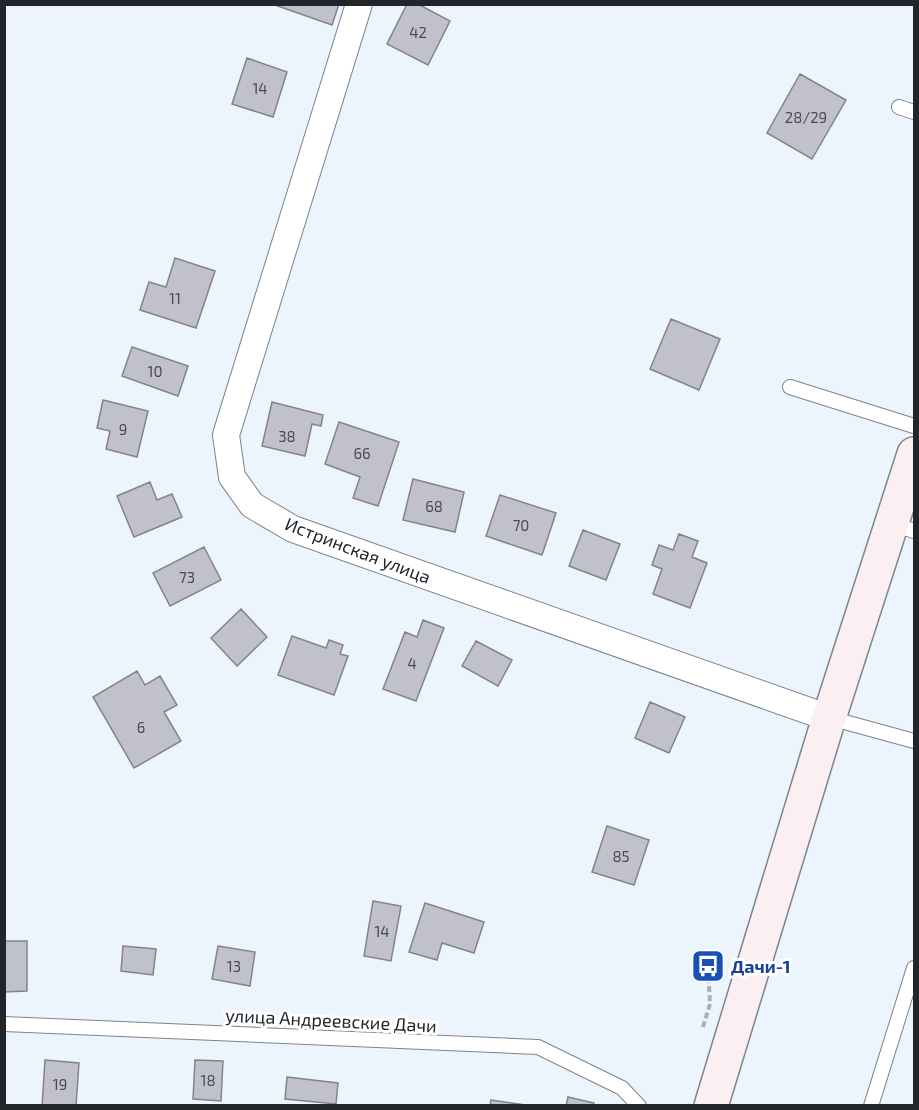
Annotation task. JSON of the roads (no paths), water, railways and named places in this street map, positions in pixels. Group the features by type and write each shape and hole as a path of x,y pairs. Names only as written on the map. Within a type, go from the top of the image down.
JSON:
{"street":[{"name":"Истринская улица","path":"359,4 226,435 232,477 252,505 293,529 829,718"},
{"path":"711,1106 829,718 904,527 915,454"}],"lane":[{"path":"899,108 915,112"},
{"path":"790,387 915,426"},
{"path":"829,718 915,741"},
{"path":"871,1106 915,968"},
{"name":"улица Андреевские Дачи","path":"4,1024 538,1047 622,1088 639,1106"}],"place":[{"name":"Дачи-1","path":"708,966"}]}
